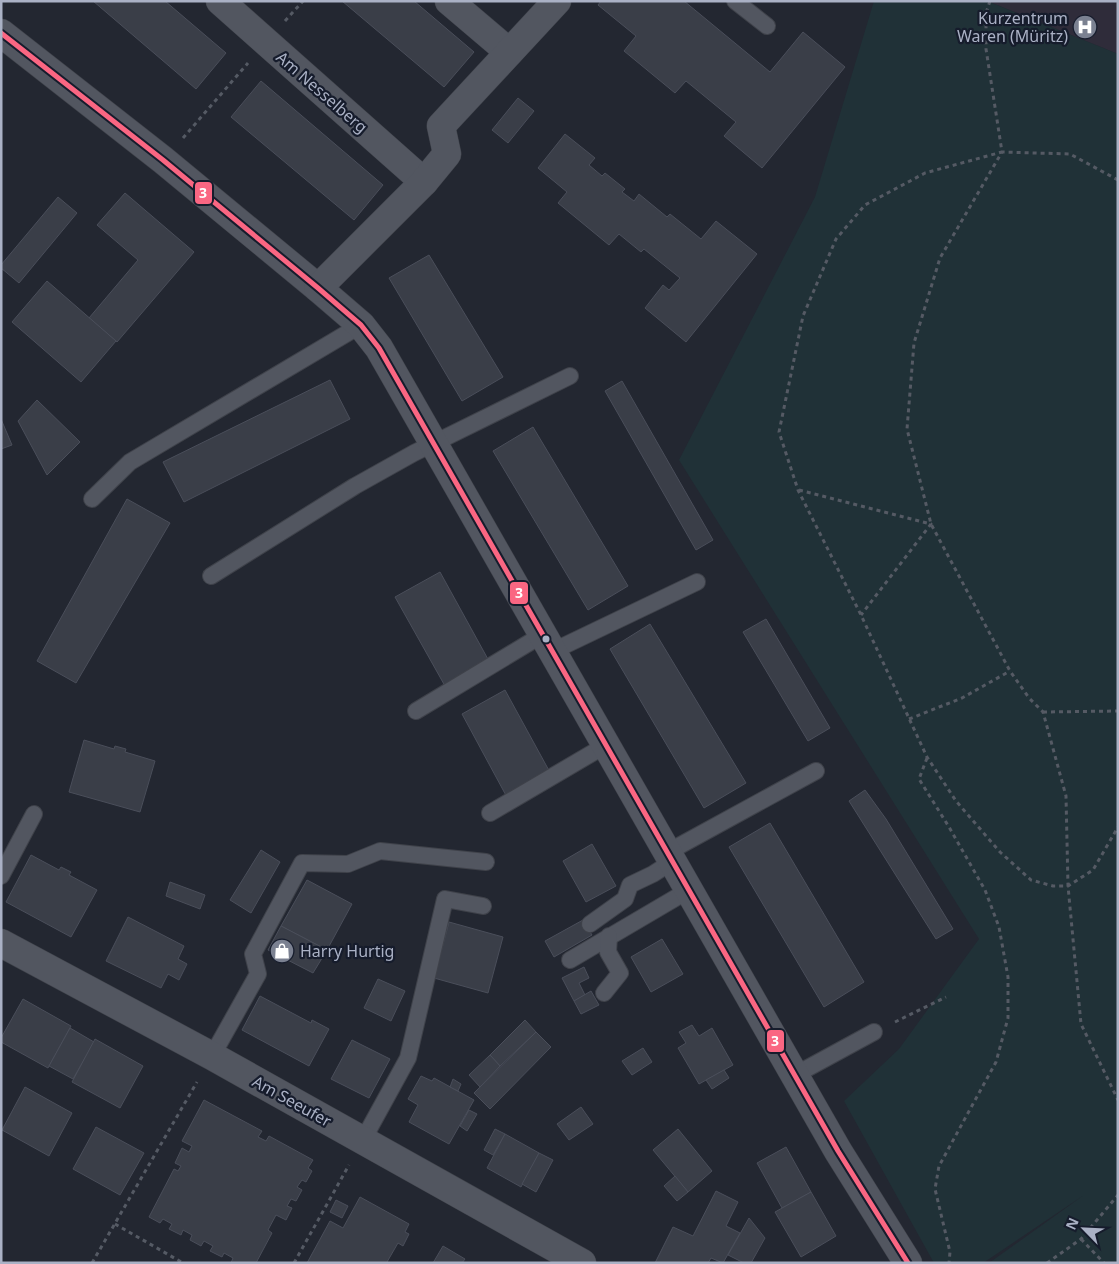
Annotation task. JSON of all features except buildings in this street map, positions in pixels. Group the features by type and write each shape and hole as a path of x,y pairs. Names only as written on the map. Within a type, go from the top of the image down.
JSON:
{"street":[{"name":"Am Nesselberg","path":"220,1 424,182"},
{"path":"449,1 510,52"},
{"path":"318,288 424,182 447,154 441,126 557,1"},
{"path":"1,33 163,160 318,288 361,325 379,348 838,1151 908,1263"},
{"name":"Am Seeufer","path":"1,943 212,1056 582,1263"}],"lane":[{"path":"735,1 767,26"},
{"path":"92,499 130,462 361,325"},
{"path":"211,576 355,486 433,444 570,376"},
{"path":"416,711 547,643 697,582"},
{"path":"490,813 606,745"},
{"path":"590,924 625,899 630,885 653,874 670,857 816,770"},
{"path":"1,876 34,814"},
{"path":"212,1056 258,974 253,954 302,862 348,864 380,850 486,862"},
{"path":"570,960 689,890"},
{"path":"363,1140 408,1058 445,898 483,906"},
{"path":"604,993 620,973 608,952 609,936"},
{"path":"795,1075 874,1032"}],"path":[{"path":"163,160 303,1"},
{"path":"990,1 986,13 986,49 1002,152 940,258 914,343 907,429 931,524 1010,671 1029,698 1044,712 1066,796 1068,886 1081,1024 1118,1100"},
{"path":"1118,180 1070,154 1002,152 924,173 865,205 836,239 803,316 779,432 798,490 861,615 927,757 956,801 1006,857 1031,880 1053,886 1068,886 1093,870 1118,827"},
{"path":"798,490 931,524"},
{"path":"861,615 931,524"},
{"path":"909,719 962,698 1010,671"},
{"path":"1044,712 1118,712"},
{"path":"927,757 919,779 985,890 999,927 1008,977 1008,1018 996,1062 939,1166 935,1190 950,1252 949,1263"},
{"path":"874,1032 946,996"},
{"path":"92,1263 212,1056"},
{"path":"294,1263 363,1140"},
{"path":"1047,1263 1081,1239 1118,1195"},
{"path":"115,1224 183,1263"},
{"path":"1081,1239 1104,1263"}],"shaded area":[{"path":"874,1 987,1 1118,54 1118,1263 989,1263 1084,1195 983,1263 934,1263 844,1101 899,1049 979,939 679,460 815,197"},
{"name":"Kurzentrum Waren (Müritz)","path":"987,1 1118,1 1118,54"}],"transit line":[{"name":"3","path":"1,33 163,160 318,288 361,325 379,348 838,1151 908,1263"}],"place":[{"name":"Kurzentrum Waren (Müritz)","path":"1085,27"},
{"name":"Harry Hurtig","path":"282,951"}]}
